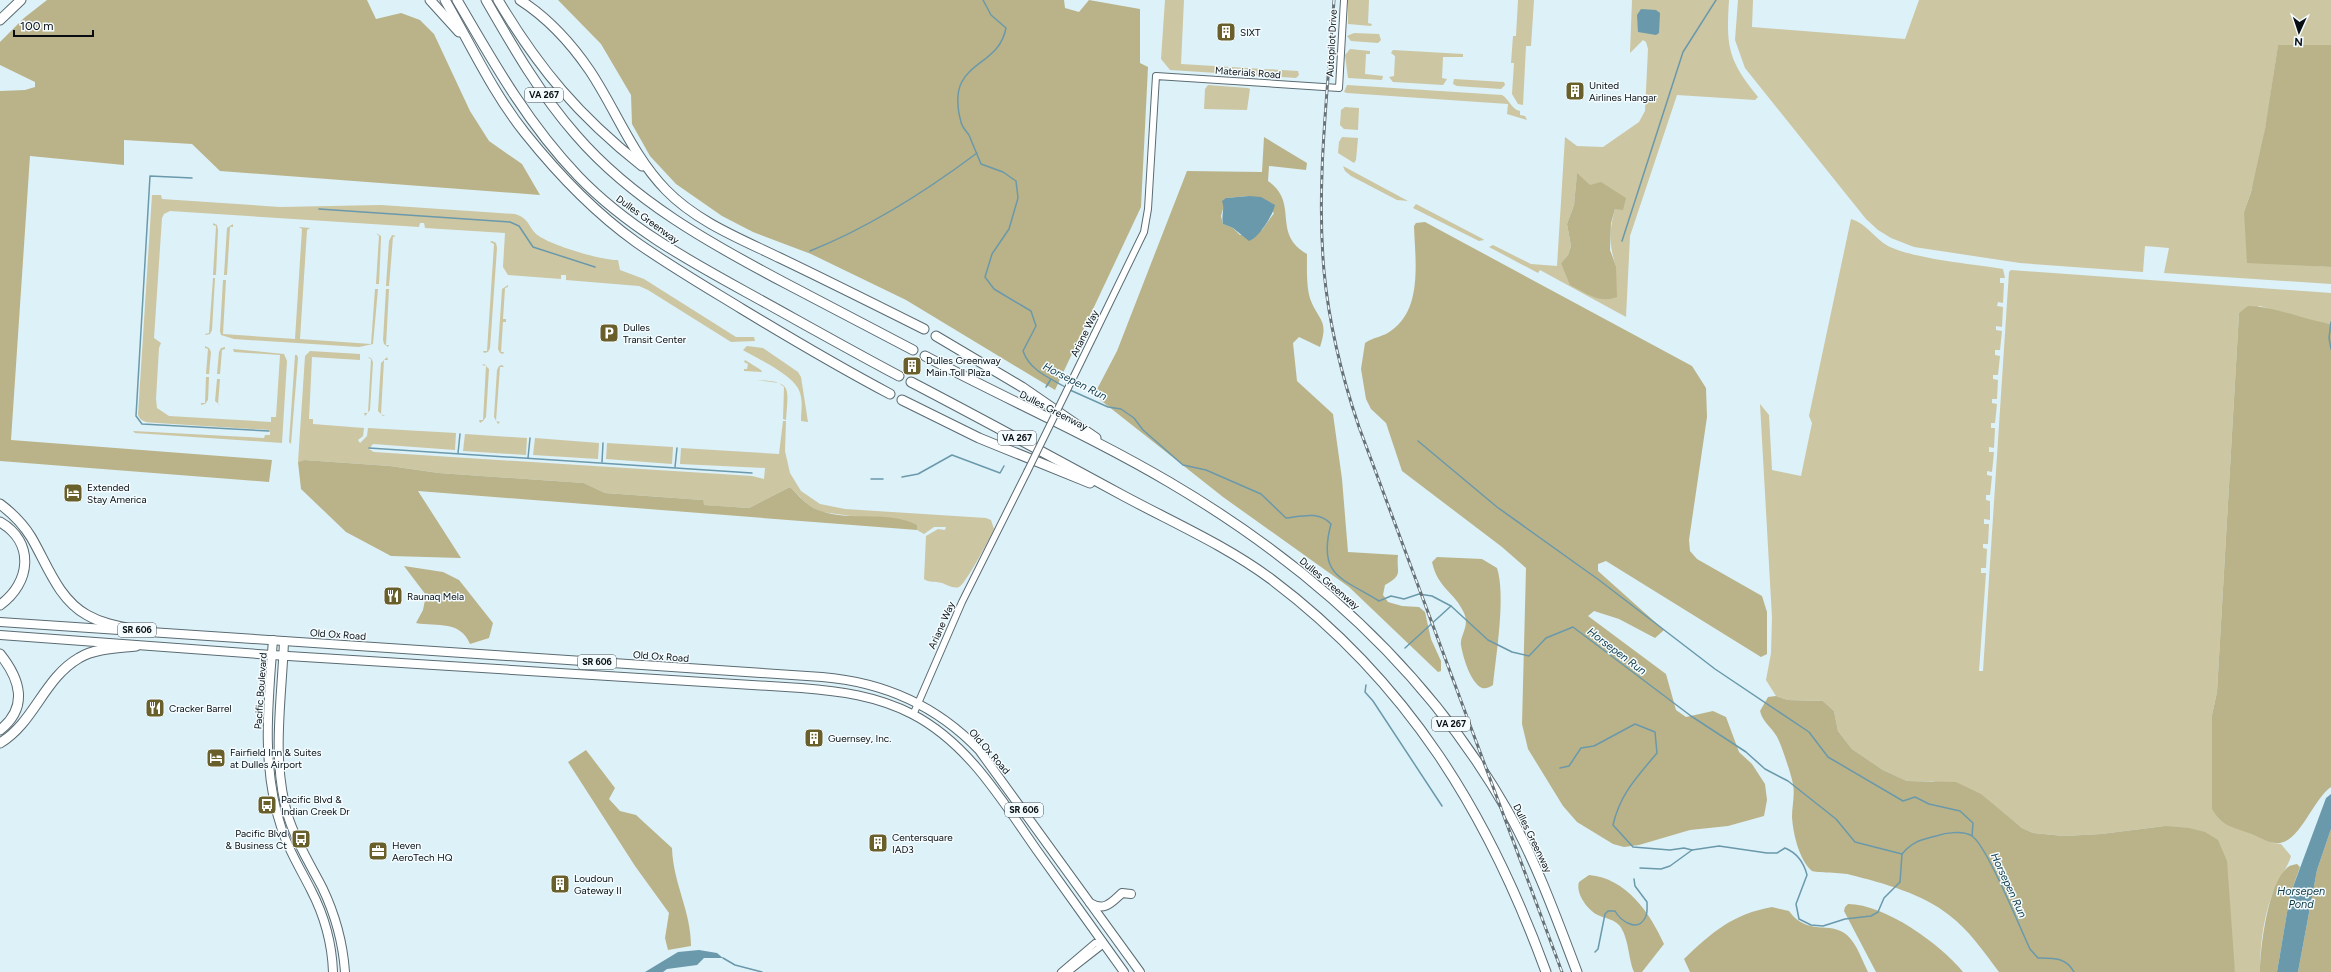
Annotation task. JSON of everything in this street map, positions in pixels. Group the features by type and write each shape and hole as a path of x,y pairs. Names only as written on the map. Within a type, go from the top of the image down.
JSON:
{"highway":[{"path":"0,20 22,0"},
{"path":"430,0 470,45"},
{"path":"445,0 470,45 524,132 579,193 616,226 641,245 706,287 833,363 890,394"},
{"name":"Dulles Greenway","path":"457,0 496,67 532,122 578,176 605,202 676,253 899,376"},
{"name":"Dulles Greenway","path":"486,0 520,58 547,98 576,136 640,195 717,246 913,350"},
{"path":"498,0 532,55 562,92 603,134 650,173 682,204 727,233 924,329"},
{"path":"520,0 542,16 577,52 591,72 634,151 650,173"},
{"path":"936,336 1022,387 1122,456"},
{"name":"Dulles Greenway","path":"925,356 1122,456 1188,494 1293,566 1357,619 1412,677 1469,749 1507,810 1542,882 1577,972"},
{"name":"VA 267","path":"911,382 1215,543 1270,578 1314,614 1353,651 1391,692 1437,750 1483,826 1509,879 1546,972"},
{"path":"902,400 980,438 1122,495"},
{"path":"0,504 11,513 30,536 56,584 69,601 86,615 102,622 130,630"},
{"path":"0,522 12,530 18,538 24,554 25,563 21,581 16,590 0,604"},
{"path":"0,743 18,729 59,673 68,665 80,657 94,652 136,646"},
{"path":"0,654 16,677 19,690 14,716 0,730"}],"main road":[{"name":"Old Ox Road","path":"0,622 822,676 865,683 918,702 958,730 979,750 1140,972"},
{"name":"Old Ox Road","path":"0,635 283,656 559,672 836,691 880,701 913,714 949,739 973,763 1124,972"},
{"name":"Pacific Boulevard","path":"273,640 267,752 270,786 287,844 312,891 323,918 332,955 333,972"},
{"name":"Pacific Boulevard","path":"284,641 278,752 282,789 292,828 307,862 322,888 334,916 344,955 345,972"},
{"path":"1090,903 1104,907 1112,904 1122,893 1131,894"}],"street":[{"name":"Autopilot Drive","path":"1338,88 1344,0"},
{"name":"Materials Road","path":"1156,76 1338,88"},
{"name":"Ariane Way","path":"913,714 962,602 1144,232 1148,209 1156,76"},
{"path":"1060,972 1095,943 1102,942 1113,934"},
{"path":"1068,972 1100,947 1102,942"}],"shaded area":[{"path":"47,0 367,0 376,19 401,13 420,20 434,34 470,111 489,141 522,164 540,195 220,171 192,144 124,140 124,165 30,156 11,440 272,460 269,482 0,461 0,91 25,90 35,87 35,82 0,65 0,42 24,18"},
{"path":"558,0 1064,0 1065,8 1079,12 1089,0 1140,9 1140,63 1148,67 1141,207 1055,390 906,300 811,254 753,232 722,216 676,184 650,156 632,124 631,95 601,44"},
{"path":"1165,0 1184,0 1181,64 1298,71 1299,75 1296,78 1170,70 1161,59"},
{"path":"1348,0 1369,0 1368,23 1372,24 1371,26 1348,24"},
{"path":"1518,0 1534,0 1531,46 1526,46 1523,105 1518,104 1512,94 1514,63 1511,63 1513,36 1516,36"},
{"path":"1632,0 1729,0 1728,30 1731,52 1740,73 1758,97 1755,100 1677,95 1630,236 1626,317 1540,270 1538,273 1489,247 1493,245 1531,264 1557,266 1565,137 1577,146 1603,147 1639,122 1645,111 1648,49 1646,42 1643,40 1630,53","holes":["1577,174 1615,209 1612,224 1611,245 1616,266 1561,263 1568,255 1571,246 1567,224 1574,205"]},
{"path":"1738,0 1753,0 1752,27 1905,39 1919,0 2331,0 2331,45 2278,46 2261,151 2251,192 2244,212 2314,266 2331,267 2331,284 2164,273 2169,248 2145,246 2143,272 2020,263 1914,247 1891,238 1878,230 1866,219 1745,68 1735,40"},
{"path":"1354,33 1379,34 1381,40 1378,43 1351,41 1347,36"},
{"path":"2278,45 2331,45 2331,267 2247,263 2244,212 2251,192 2265,129"},
{"path":"1350,49 1370,51 1370,54 1366,54 1365,74 1383,76 1382,80 1348,78 1345,55"},
{"path":"1393,50 1463,54 1463,57 1443,57 1442,78 1447,79 1443,85 1393,82 1389,77 1394,76 1395,56 1391,53"},
{"path":"1454,79 1504,82 1505,85 1501,89 1457,86 1453,84"},
{"path":"1208,85 1250,89 1247,110 1204,109 1205,89"},
{"path":"1347,85 1502,95 1514,108 1520,111 1520,115 1525,116 1527,120 1507,114 1508,104 1347,93 1344,92"},
{"path":"1345,107 1359,108 1358,130 1344,129 1340,125 1341,110"},
{"path":"1264,137 1307,163 1306,170 1269,166 1268,181 1283,199 1290,237 1296,246 1307,254 1309,296 1322,321 1324,331 1320,347 1299,337 1293,343 1297,381 1333,414 1342,479 1348,552 1398,555 1398,573 1395,578 1385,585 1383,595 1388,602 1402,606 1419,607 1425,612 1431,639 1441,661 1441,671 1438,672 1349,587 1223,497 1094,395 1117,351 1187,171 1262,172","holes":["1249,196 1274,213 1262,230 1240,235 1233,228 1223,224 1221,216 1226,198"]},
{"path":"1342,137 1358,138 1356,160 1354,163 1338,153 1339,142"},
{"path":"1343,166 1408,201 1397,200 1351,176 1345,171"},
{"path":"1577,173 1590,185 1601,182 1626,198 1623,210 1615,209 1611,223 1610,250 1616,266 1617,297 1604,299 1593,297 1570,285 1561,263 1568,255 1571,246 1567,224 1574,205"},
{"path":"152,195 161,195 162,199 280,207 381,205 515,214 527,221 535,233 545,240 565,248 590,255 611,260 618,260 620,270 644,279 736,337 754,337 755,341 731,342 648,290 639,286 566,280 566,275 561,275 561,279 508,275 503,267 505,233 425,228 424,223 420,223 419,227 170,211 164,214 162,218 154,338 161,343 159,348 156,399 157,408 169,416 271,422 271,417 276,417 280,355 234,352 233,349 284,354 287,361 282,443 135,433 133,431 264,438 265,435 270,435 270,430 148,422 139,418"},
{"path":"1416,204 1484,240 1479,241 1413,208"},
{"path":"1851,219 1866,227 1883,243 1899,251 1928,258 2003,269 2005,278 2000,278 2000,283 2004,283 2003,303 1998,302 1997,306 2003,307 2002,327 1996,326 1996,330 2002,331 2000,350 1995,350 1995,355 2000,356 1998,375 1993,375 1993,379 1998,380 1997,399 1992,399 1992,403 1997,404 1995,423 1991,423 1991,428 1995,428 1994,448 1989,447 1989,452 1994,452 1992,472 1987,471 1987,475 1992,476 1990,495 1986,495 1986,500 1990,501 1990,520 1984,519 1984,524 1989,524 1988,544 1983,544 1983,548 1987,549 1986,568 1981,568 1981,573 1986,573 1979,671 1983,671 2009,272 2011,270 2331,293 2331,324 2308,321 2260,306 2239,313 2217,692 2212,715 2253,834 2273,843 2281,844 2291,856 2287,867 2277,883 2266,915 2262,938 2260,972 2235,972 2234,966 2165,826 2101,834 2064,836 2033,833 2022,828 2002,812 1933,781 1907,781 1883,770 1852,749 1838,731 1834,711 1823,701 1788,700 1776,696 1766,680 1771,653 1772,618 1760,404 1769,415 1772,470 1801,476 1812,423 1809,416"},
{"path":"1425,222 1692,366 1706,388 1707,417 1689,540 1690,551 1697,559 1762,596 1767,612 1767,654 1761,657 1606,561 1598,564 1598,571 1664,630 1655,638 1619,619 1594,611 1588,616 1666,674 1676,710 1686,717 1713,711 1726,717 1739,752 1752,764 1765,784 1767,800 1764,816 1728,826 1690,830 1639,845 1624,847 1613,844 1577,822 1563,806 1528,749 1522,724 1526,568 1502,547 1402,471 1386,423 1371,409 1366,399 1361,369 1365,343 1392,330 1402,321 1409,309 1413,296 1416,268 1414,226 1416,223"},
{"path":"213,223 217,225 218,230 216,275 213,275 216,226 213,225"},
{"path":"233,224 233,227 230,227 227,275 224,275 227,228"},
{"path":"299,227 310,228 307,230 300,339 371,344 375,289 378,289 373,344 359,347 234,339 221,335 223,280 226,280 223,334 295,339 302,229"},
{"path":"376,233 381,236 379,284 376,284 379,236"},
{"path":"392,235 396,236 393,237 389,286 386,286 389,241"},
{"path":"492,241 496,243 497,248 490,348 488,352 484,353 483,351 487,351 494,244 490,242"},
{"path":"213,278 215,278 212,330 210,334 206,335 205,334 209,333"},
{"path":"508,285 508,287 505,288 503,319 506,319 506,322 503,322 501,352 504,352 503,354 500,353 498,349 502,289"},
{"path":"386,289 389,289 386,345 389,345 388,347 384,344 383,340"},
{"path":"2248,306 2268,308 2310,320 2331,324 2331,787 2324,793 2305,821 2291,837 2284,842 2275,843 2228,825 2216,815 2212,809 2212,715 2217,692 2239,313"},
{"path":"205,346 209,348 211,352 209,374 206,374 208,349 205,348"},
{"path":"747,346 763,348 798,372 801,377 808,422 801,421 802,407 800,393 792,380 776,368 743,350"},
{"path":"225,347 225,349 222,350 220,374 217,374 219,352 221,348"},
{"path":"310,351 360,354 360,360 312,357 309,419 313,419 313,424 364,428 363,436 358,440 360,443 367,436 368,428 456,433 455,450 373,444 369,449 374,452 752,476 764,479 765,468 680,464 681,448 779,454 783,421 786,421 785,451 790,473 801,491 820,504 845,509 986,518 991,520 994,529 972,570 962,584 955,588 924,579 926,536 938,529 945,530 946,527 934,527 924,534 917,530 916,525 822,512 809,506 790,487 749,508 703,505 703,500 605,493 584,483 439,473 390,466 304,460 298,462 305,356"},
{"path":"295,355 297,355 298,358 291,444 289,442"},
{"path":"367,357 371,358 373,362 370,410 368,412 371,359"},
{"path":"384,360 381,414 378,411 381,363"},
{"path":"745,360 762,372 744,371 744,369 747,369 748,364 744,362"},
{"path":"502,365 504,367 500,367 496,421 494,417 497,370 499,366"},
{"path":"486,366 489,369 486,417 483,421 480,423 479,420 483,420"},
{"path":"206,377 209,377 208,400 205,404 201,405 201,403 205,403"},
{"path":"217,379 220,379 218,404 215,401"},
{"path":"780,384 786,388 787,393 786,420 783,419 784,387"},
{"path":"465,434 527,438 526,455 463,451"},
{"path":"535,438 599,443 598,459 533,455"},
{"path":"607,443 673,447 672,464 606,459"},
{"path":"304,460 390,466 439,473 584,483 605,493 703,500 704,505 749,508 790,487 810,506 822,512 835,515 904,520 917,525 917,530 418,491 461,558 391,556 346,532 301,489 298,462"},
{"path":"1437,557 1482,559 1497,568 1501,594 1500,626 1493,685 1489,687 1482,688 1478,685 1468,669 1461,645 1466,618 1456,600 1438,578 1432,562"},
{"path":"404,566 443,572 459,580 493,623 489,638 470,644 466,636 454,628 448,626 416,623 423,610 426,595"},
{"path":"1776,696 1788,700 1823,701 1834,711 1838,731 1852,749 1883,770 1907,781 1956,782 1981,794 2022,828 2033,833 2064,836 2101,834 2165,826 2189,828 2205,832 2218,840 2227,861 2235,972 1999,972 1963,927 1949,915 1927,901 1902,890 1863,878 1847,874 1812,871 1807,866 1800,853 1795,838 1792,817 1794,788 1787,762 1777,737 1761,715 1760,711 1768,697"},
{"path":"586,750 615,788 609,799 620,811 636,815 672,848 675,873 688,921 691,946 668,950 665,938 669,913 635,866 568,762"},
{"path":"2331,829 2331,972 2298,972 2317,870"},
{"path":"2297,864 2300,867 2290,895 2277,972 2260,972 2266,916 2270,900 2281,875 2288,867"},
{"path":"1589,875 1614,883 1625,890 1644,909 1652,921 1664,944 1642,972 1634,972 1627,941 1619,925 1612,920 1596,914 1587,907 1581,897 1578,887 1579,882"},
{"path":"1848,904 1863,906 1895,918 1926,938 1953,961 1963,972 1876,972 1844,911"},
{"path":"1772,907 1789,911 1796,919 1804,924 1833,929 1847,935 1856,947 1868,972 1690,972 1684,959 1704,940 1734,919 1758,910"}],"water":[{"path":"1641,9 1656,10 1660,13 1659,33 1656,35 1638,32 1637,15"},
{"path":"1249,196 1261,197 1275,205 1265,226 1257,236 1249,241 1233,228 1223,224 1222,201 1226,198"},
{"name":"Horsepen Pond","path":"2331,794 2331,829 2317,870 2298,972 2277,972 2290,895 2326,798"},
{"path":"699,950 717,953 723,958 704,958 697,965 667,969 663,972 645,972 678,952"}],"waterway":[{"name":"Horsepen Run","path":"983,0 991,15 1006,28 1001,42 993,52 966,76 960,87 958,102 961,122 969,135 981,164 1003,172 1016,181 1018,198 1009,229 992,254 985,277 994,289 1031,311 1036,326 1023,351 1026,358 1030,364 1041,373 1067,388"},
{"path":"1622,241 1683,52 1716,0"},
{"path":"810,251 854,231 896,208 977,153"},
{"path":"192,178 150,176 136,416 142,424 269,431"},
{"path":"319,209 510,222 519,226 533,247 595,267"},
{"path":"2331,322 2329,338 2331,349"},
{"path":"1046,387 1051,379"},
{"name":"Horsepen Run","path":"1070,390 1108,407 1121,409 1134,418 1143,430 1183,465 1206,470 1261,494 1286,518 1310,515 1321,517 1326,520 1331,524 1327,555 1330,565 1344,580 1379,601 1391,596 1404,599 1419,594 1432,596 1451,606 1488,640 1512,652 1529,656 1546,638 1573,627 1691,716 1746,752 1765,769 1788,781 1836,819 1855,842 1902,854"},
{"path":"458,453 460,434"},
{"path":"528,458 530,438"},
{"path":"1418,441 1497,507 1599,580 1715,669 1809,732 1828,757 1903,801 1915,797 1929,804 1960,811 1973,823 1972,836"},
{"path":"602,462 603,443"},
{"path":"369,448 752,473"},
{"path":"675,467 677,448"},
{"path":"902,477 918,474 952,455 1000,473 1004,466"},
{"path":"871,479 883,479"},
{"path":"1405,648 1451,606"},
{"path":"1366,685 1365,692 1373,701 1442,806"},
{"path":"1560,768 1569,766 1581,748 1594,746 1635,724 1655,732 1657,753 1630,786 1620,804 1613,825 1633,847 1670,850 1684,848 1692,850"},
{"name":"Horsepen Run","path":"1902,854 1910,846 1940,835 1949,833 1964,833 1972,836 1986,855 2030,949 2038,958 2054,958 2067,963 2074,972"},
{"path":"1640,868 1661,869 1670,866 1692,850 1719,846 1767,853 1777,853 1785,848 1799,859 1804,866 1807,875 1796,904 1799,919 1811,925 1823,926 1845,919 1871,916 1878,912 1884,898 1900,882 1902,854"},
{"path":"1595,952 1598,949 1605,914 1608,911 1615,911 1621,918 1633,925 1642,922 1646,916 1647,902 1635,886 1634,879"},
{"path":"723,958 735,965 762,972"}],"railway":[{"path":"1334,0 1324,136 1321,204 1326,291 1337,350 1359,427 1562,972"}],"place":[{"name":"SIXT","path":"1226,32"},
{"name":"United Airlines Hangar","path":"1575,91"},
{"name":"Dulles Transit Center","path":"609,333"},
{"name":"Dulles Greenway Main Toll Plaza","path":"912,366"},
{"name":"Extended Stay America","path":"73,493"},
{"name":"Raunaq Mela","path":"393,596"},
{"name":"Cracker Barrel","path":"155,708"},
{"name":"Guernsey, Inc.","path":"814,738"},
{"name":"Fairfield Inn & Suites at Dulles Airport","path":"216,758"},
{"name":"Pacific Blvd & Indian Creek Dr","path":"267,805"},
{"name":"Pacific Blvd & Business Ct","path":"301,839"},
{"name":"Centersquare IAD3","path":"878,843"},
{"name":"Heven AeroTech HQ","path":"378,851"},
{"name":"Loudoun Gateway II","path":"560,884"}]}
